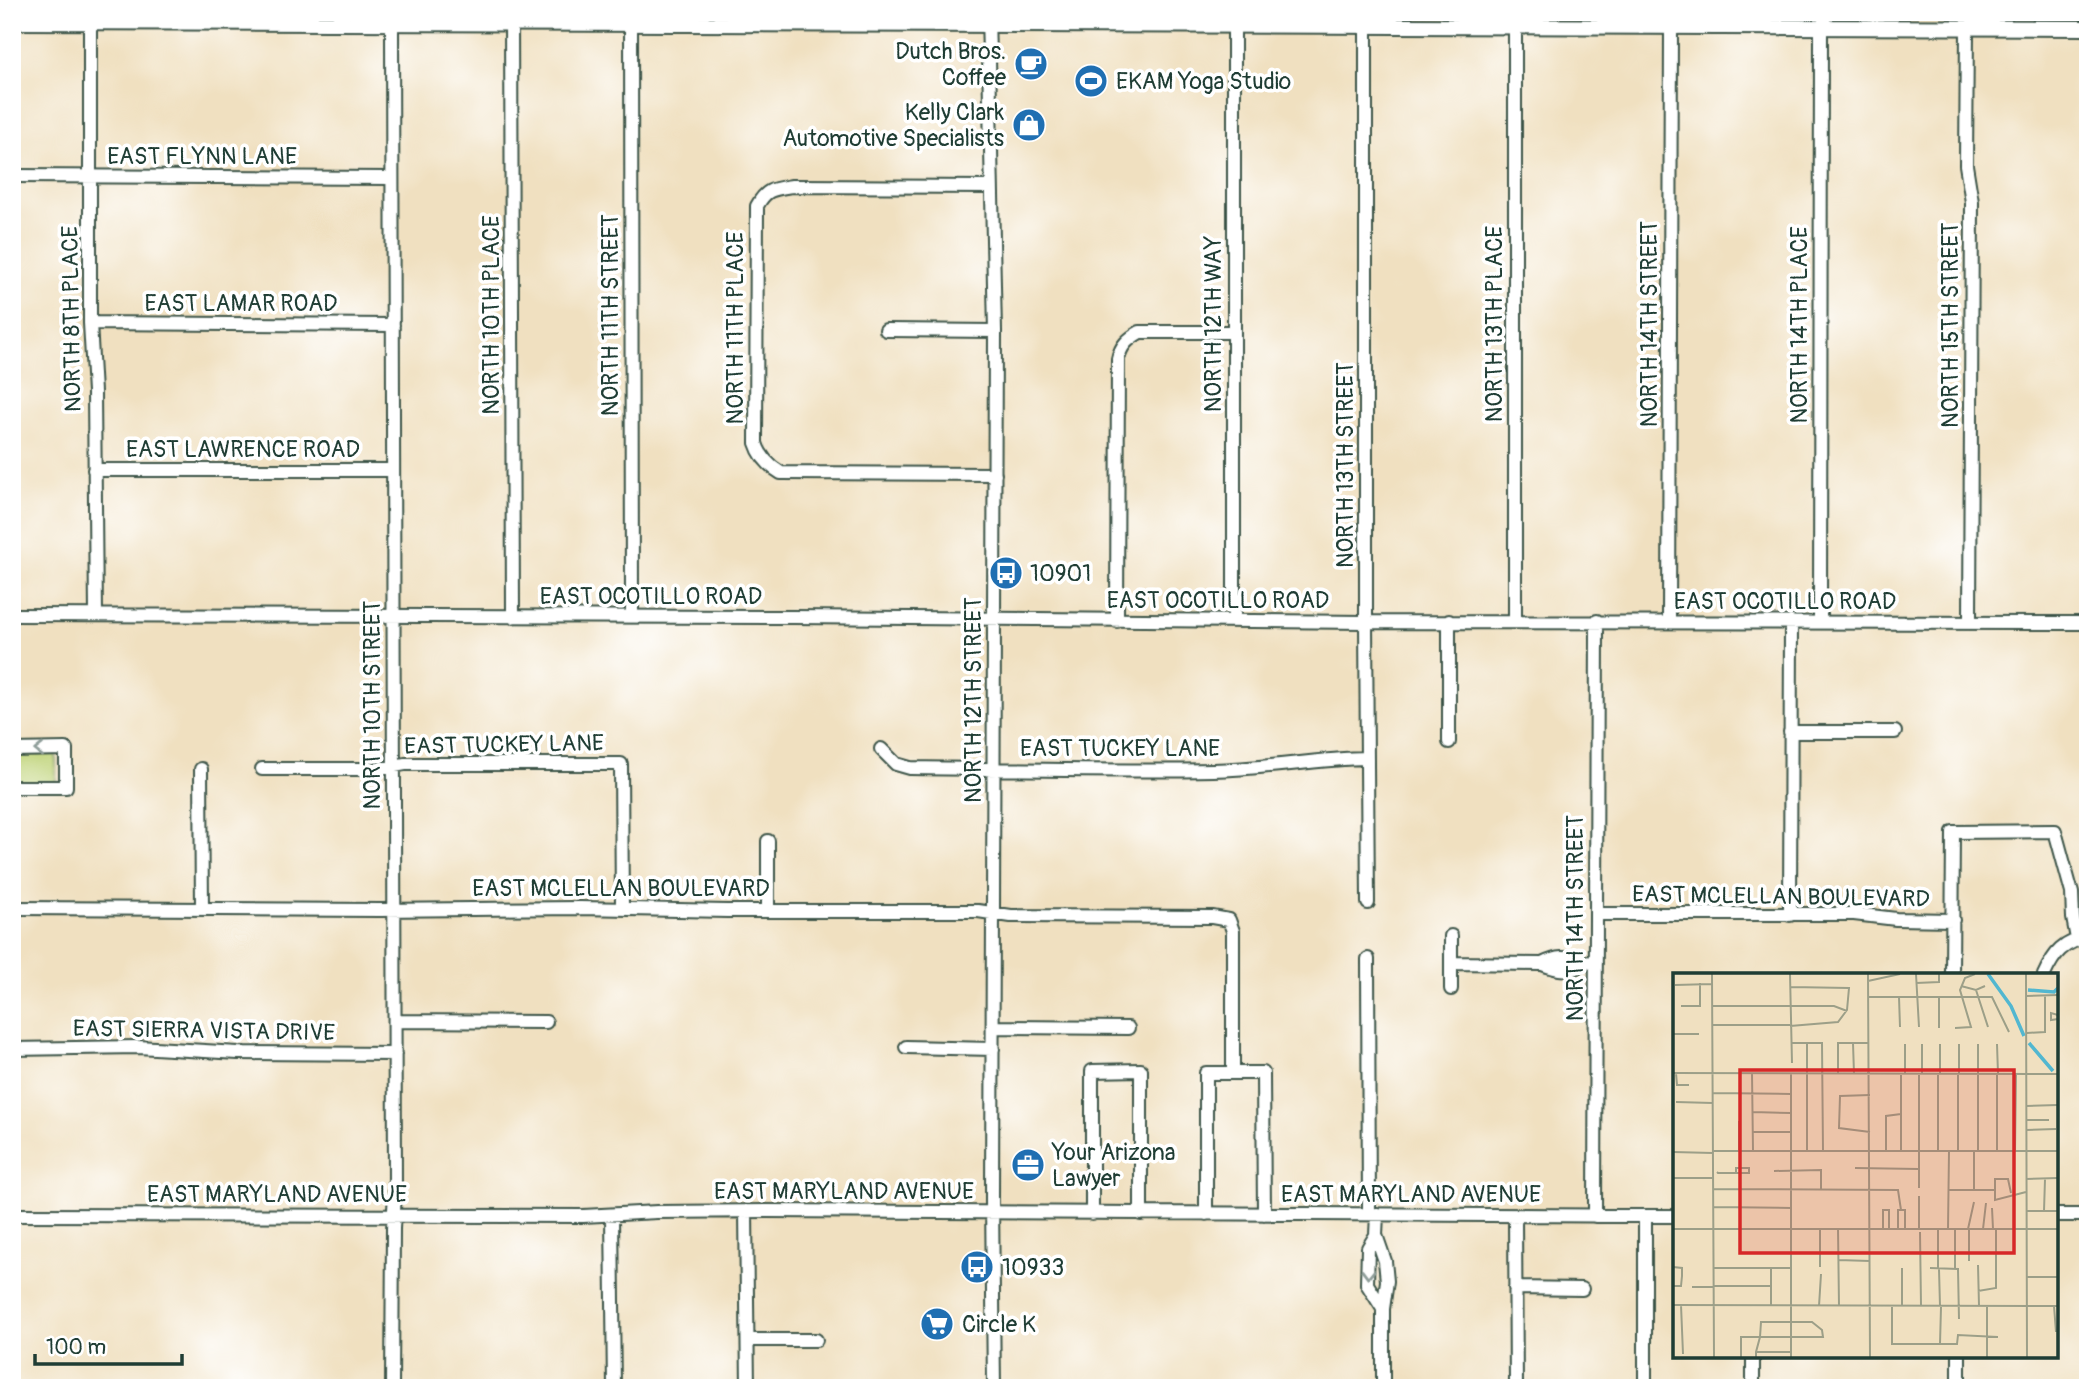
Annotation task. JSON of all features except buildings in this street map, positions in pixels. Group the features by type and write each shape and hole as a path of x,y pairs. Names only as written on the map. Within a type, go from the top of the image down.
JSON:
{"main road":[{"path":"12,22 392,23 511,18 752,18 988,19 1234,26 1264,19 1366,26 1394,19 1515,26 1533,19 1673,28 2088,28"}],"street":[{"name":"NORTH 14TH STREET","path":"1670,621 1673,28 1676,12"},
{"name":"NORTH 14TH PLACE","path":"1820,622 1824,12"},
{"name":"NORTH 15TH STREET","path":"1969,622 1972,202 1966,165 1970,28 1973,12"},
{"name":"NORTH 10TH PLACE","path":"511,18 513,617"},
{"name":"NORTH 11TH STREET","path":"631,18 632,617"},
{"name":"NORTH 12TH STREET","path":"988,19 995,331 992,1213 994,1388"},
{"name":"NORTH 8TH PLACE","path":"90,23 90,323 94,392 96,615"},
{"name":"NORTH 10TH STREET","path":"392,23 395,909 392,1388"},
{"name":"NORTH 12TH WAY","path":"1234,26 1234,621"},
{"name":"NORTH 13TH STREET","path":"1366,26 1368,903"},
{"name":"NORTH 13TH PLACE","path":"1515,26 1515,621"},
{"name":"EAST FLYNN LANE","path":"12,176 392,178"},
{"name":"NORTH 11TH PLACE","path":"991,187 792,186 773,189 763,195 757,206 756,443 759,452 781,473 995,474"},
{"name":"EAST LAMAR ROAD","path":"90,323 393,325"},
{"path":"886,330 995,331"},
{"path":"1118,621 1120,350 1128,339 1140,332 1233,332"},
{"name":"EAST LAWRENCE ROAD","path":"94,470 393,470"},
{"name":"EAST OCOTILLO ROAD","path":"12,615 2088,623"},
{"path":"1449,621 1449,742"},
{"name":"NORTH 14TH STREET","path":"1595,1216 1590,963 1596,914 1597,621"},
{"path":"1790,915 1791,622"},
{"path":"1790,732 1895,732"},
{"path":"12,750 66,749 66,787 12,787"},
{"name":"EAST TUCKEY LANE","path":"881,749 895,764 910,768 1213,770 1336,758 1366,758"},
{"name":"EAST TUCKEY LANE","path":"262,769 379,769 405,764 621,764 622,908"},
{"path":"201,769 202,909"},
{"path":"1952,920 1953,832 2055,831 2071,893 2073,918 2082,938 2066,943 2057,950 2045,973"},
{"path":"768,841 768,910"},
{"name":"EAST MCLELLAN BOULEVARD","path":"12,908 622,908 978,911 1011,916 1212,917 1229,920 1233,931 1233,1073"},
{"name":"EAST MCLELLAN BOULEVARD","path":"1596,914 1854,915 1952,920 1952,973"},
{"path":"1451,936 1451,989"},
{"path":"1451,963 1542,964 1555,957 1564,963 1575,957 1590,963"},
{"path":"1368,960 1373,1214 1376,1236 1385,1261 1387,1281 1383,1309 1383,1388"},
{"path":"395,1021 546,1022"},
{"path":"993,1027 1128,1028"},
{"name":"EAST SIERRA VISTA DRIVE","path":"12,1049 138,1047 238,1053 395,1054"},
{"path":"906,1047 993,1049"},
{"path":"1092,1214 1092,1071 1141,1070 1141,1214"},
{"path":"1206,1214 1206,1073 1263,1073 1264,1214"},
{"path":"746,1211 748,1388"},
{"name":"EAST MARYLAND AVENUE","path":"12,1215 612,1215 746,1211 1673,1216"},
{"path":"612,1215 614,1388"},
{"path":"2058,1215 2088,1215"},
{"path":"1516,1216 1516,1388"},
{"path":"1645,1216 1645,1388"},
{"path":"1376,1236 1368,1248 1367,1284 1383,1309"},
{"path":"1515,1289 1582,1289"},
{"path":"748,1340 816,1340"},
{"path":"1753,1358 1753,1388"},
{"path":"1959,1358 1959,1388"}],"green space":[{"path":"12,753 56,754 56,782 12,784"}],"place":[{"name":"Dutch Bros. Coffee","path":"1031,64"},
{"name":"EKAM Yoga Studio","path":"1091,81"},
{"name":"Kelly Clark Automotive Specialists","path":"1029,125"},
{"name":"10901","path":"1006,573"},
{"name":"Your Arizona Lawyer","path":"1028,1165"},
{"name":"10933","path":"977,1267"},
{"name":"Circle K","path":"937,1324"}]}
